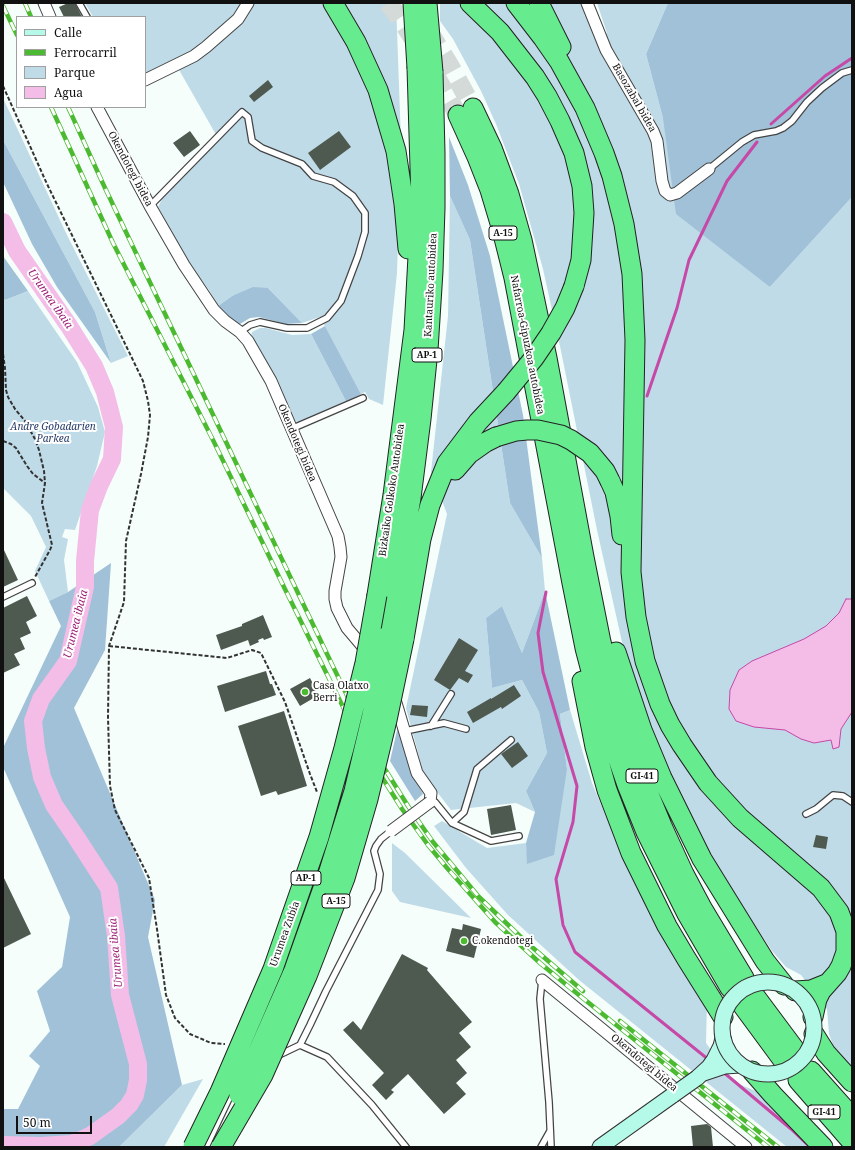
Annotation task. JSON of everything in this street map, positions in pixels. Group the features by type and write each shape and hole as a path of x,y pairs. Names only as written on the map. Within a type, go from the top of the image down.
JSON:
{"highway":[{"path":"333,3 356,42 378,90 396,151 407,231 407,384"},
{"name":"Kantauriko autobidea","path":"396,637 428,350 433,271 435,153 425,70 412,3"},
{"name":"Kantauriko autobidea","path":"407,384 414,330 421,201 427,3"},
{"path":"410,603 422,532 430,504 447,463 478,422 506,392 534,358 551,333 565,308 574,286 581,260 584,213 582,186 574,153 547,96 534,77 500,32 470,3"},
{"path":"516,3 559,61 585,108 604,153 624,224 632,274 635,340 631,572 636,617 645,661 655,690 670,725 694,765 723,801 755,832 813,882 834,904 843,921 847,938 844,960 817,999 813,1025 826,1053 852,1082"},
{"path":"539,3 584,93 585,108"},
{"name":"Nafarroa-Gipuzkoa autobidea","path":"572,583 514,278 490,190 477,157 466,111 492,148 509,194 522,240 547,358 584,557"},
{"name":"Bizkaiko Golkoko Autobidea","path":"377,595 393,495 407,384"},
{"path":"396,637 410,603 432,516 444,489 455,470 469,454 486,442 496,437 516,431 538,430 561,435 581,446 590,453 605,471 615,492 620,516 624,558 631,572"},
{"path":"584,557 594,573 610,635 642,730 662,778 702,859 765,960 790,988 812,990 832,979"},
{"name":"GI-41","path":"572,583 585,648 600,705 627,785 646,832 687,914 737,983 721,942 684,874 643,780 618,707 601,642 584,557"},
{"path":"572,583 569,602 575,644 595,747 608,790 631,853 667,926 723,1017"},
{"name":"Urumea Zubia","path":"193,1147 220,1092 273,969 319,837 344,748 365,663 377,595"},
{"name":"A-15","path":"220,1147 263,1075 307,976 345,878 368,800 387,720 396,637"},
{"path":"749,1001 792,1059"},
{"path":"746,1068 823,1147"},
{"name":"GI-41","path":"852,1117 805,1075 852,1142"}],"main road":[{"path":"697,1078 717,1068 746,1068 762,1074 772,1074 782,1072 800,1061 811,1044 813,1025 806,1002 790,988 773,982 762,982 747,988 734,997 727,1006 723,1017 723,1038 729,1053 746,1068"},
{"path":"600,1147 697,1078 714,1060 723,1038"}],"street":[{"path":"44,3 50,16"},
{"path":"146,80 194,56 206,47 238,19 248,3"},
{"name":"Basozabal bidea","path":"587,3 606,50 653,131 657,141 662,182 665,192 670,195 677,193 709,169"},
{"name":"Okendotegi bidea","path":"98,108 150,206 184,265 214,310 225,321 240,332 248,341 271,381 338,536 340,547 340,564 335,591 337,608 347,628 376,662 391,685 417,773 430,793 430,802"},
{"path":"391,831 430,802"},
{"name":"Okendotegi bidea","path":"542,980 746,1147"}],"lane":[{"path":"79,3 86,16"},
{"path":"709,169 742,142 754,136 783,128 792,121 807,102 822,88 842,73 852,70"},
{"path":"150,206 242,112 248,117 252,141 262,148 302,164 313,176 334,182 353,196 365,213 365,232 358,256 341,301 327,318 307,328 288,328 260,322 250,325 240,332"},
{"path":"291,429 363,398"},
{"path":"3,597 32,583"},
{"path":"431,726 451,694"},
{"path":"405,730 444,723 466,730"},
{"path":"452,823 464,812 477,769 511,740"},
{"path":"806,814 816,809 833,795 843,796 852,802"},
{"path":"430,802 435,802 452,823 491,841 519,836"},
{"path":"241,1073 300,1045 326,990 378,890 380,874 374,851 381,839 391,831"},
{"path":"542,980 540,999 551,1147"},
{"path":"300,1045 327,1057 372,1105 406,1147"},
{"path":"206,1147 235,1086"},
{"path":"541,1147 550,1131"}],"path":[{"path":"3,86 47,184 132,356 142,380 148,401 150,415 148,437 142,474 126,541 124,602 109,646 108,717 110,786 115,810 149,878 166,995 175,1018 190,1034 212,1044 226,1044"},
{"path":"3,354 6,368 5,384 8,397 15,409 25,421 39,450 45,483 42,503 52,545 32,583"},
{"path":"3,441 16,448 33,474 45,483"},
{"path":"109,646 227,658 252,650 261,653 285,702 310,774 319,795"}],"green space":[{"path":"85,3 396,3 401,141 397,273 383,405 369,399 365,392 361,394 320,317 302,323 268,288 232,296 218,306 183,252 158,207 162,199 219,140 174,61 146,75 146,16 92,16"},
{"path":"440,3 584,3 598,36 607,33 597,3 668,3 646,54 663,118 770,287 852,197 852,1067 833,1045 829,1034 827,1009 801,975 786,967 772,951 721,874 688,816 649,732 622,642 597,530 543,269 519,184 496,124 481,91 453,39 440,21"},
{"path":"3,98 67,235 128,356 111,363 95,312 3,140"},
{"path":"450,196 470,240 510,503 542,558 545,591 522,653 502,606 486,618 492,688 522,680 539,712 547,753 526,791 535,812 516,803 451,810 424,775 406,708 447,514 431,472 448,316"},
{"name":"Andre Gobadarien Parkea","path":"28,291 77,362 98,407 105,432 97,466 75,530 65,529 62,537 68,539 64,560 68,592 49,601 35,571 46,547 31,516 3,488 3,298 5,300"},
{"path":"260,328 266,328 292,335 311,334 347,403 298,422 293,421 251,336 252,332"},
{"path":"570,710 592,783 627,866 663,938 707,1002 706,1043 734,1082 763,1094 814,1147 787,1147 579,980 508,915 466,868 434,826 442,821 487,848 526,843 528,864 567,769 560,714"},
{"path":"392,843 405,853 471,918 400,902 392,891"},
{"path":"203,1079 164,1147 119,1147 182,1085"}],"shaded area":[{"path":"668,3 852,3 852,197 770,287 676,214 663,118 646,54"},
{"path":"449,137 468,185 490,256 523,415 542,558 510,503 470,240 450,196"},
{"path":"3,140 95,312 111,363 57,287 32,244 3,182"},
{"path":"3,256 28,291 5,300 3,298"},
{"path":"253,287 268,288 302,323 286,324 259,317 250,318 240,324 228,318 218,306 232,296"},
{"path":"325,326 361,394 347,403 311,334"},
{"path":"111,563 105,650 74,708 155,900 148,937 182,1085 119,1147 3,1147 3,1109 18,1109 40,1066 29,1056 50,1031 37,991 62,967 70,917 3,767 3,748 61,626 49,601 68,592"},
{"path":"545,591 570,710 560,714 567,769 554,855 527,864 526,843 535,812 526,791 547,753 539,712 522,680 492,688 486,618 502,606 522,653"},
{"path":"398,726 412,772 423,794 415,801 390,761"}],"water":[{"path":"846,599 852,599 852,712 841,729 839,747 833,749 831,740 814,743 801,739 785,730 754,727 736,721 729,709 730,690 739,670 752,661 804,639 826,626 839,613"}],"building":[{"path":"68,3 75,3 82,16 64,16 59,7"},
{"path":"268,80 273,87 254,102 249,96"},
{"path":"190,131 200,145 184,157 173,143"},
{"path":"339,131 351,147 320,170 308,153"},
{"path":"3,548 18,580 3,587"},
{"path":"27,596 37,616 26,622 31,633 20,638 25,649 14,654 20,665 3,673 3,608"},
{"path":"263,615 272,637 264,640 263,638 258,640 259,642 250,646 248,640 221,650 216,635 242,626 242,624"},
{"path":"459,638 478,650 465,671 473,675 468,683 459,678 450,690 434,680"},
{"path":"266,671 270,684 272,684 276,695 225,712 217,686"},
{"name":"Casa Olatxo Berri","path":"310,678 319,695 300,706 290,689"},
{"path":"514,685 521,696 502,709 501,707 473,723 467,712"},
{"path":"412,705 428,706 427,717 410,715"},
{"path":"284,711 307,786 278,795 276,791 261,796 238,726"},
{"path":"518,742 528,756 512,768 501,754"},
{"path":"511,805 516,830 491,835 487,809"},
{"path":"816,835 828,837 826,849 813,847"},
{"path":"3,876 31,934 3,948"},
{"name":"C.okendotegi","path":"463,924 481,929 474,958 446,951 452,928 462,930"},
{"path":"402,954 428,968 427,970 472,1022 459,1033 471,1047 456,1060 467,1073 456,1083 466,1094 444,1114 408,1074 391,1090 394,1092 386,1100 372,1085 384,1073 343,1030 353,1021 361,1030"},
{"path":"707,1124 711,1127 713,1147 693,1147 691,1126"}],"waterway":[{"path":"771,124 825,76 852,58"},
{"path":"647,396 677,308 689,260 727,181 757,142"},
{"name":"Urumea ibaia","path":"3,222 17,251 69,326 94,366 105,392 114,427 112,459 99,486 90,510 85,561 85,587 68,661 41,699 33,721 36,748 42,777 54,805 109,888 116,936 120,995 138,1064 138,1080 135,1095 129,1105 118,1116 90,1136 72,1144 41,1146 3,1145"},
{"path":"546,592 538,633 543,672 577,786 573,822 556,879 563,925 575,952 709,1060"},
{"path":"722,1071 791,1129 810,1147"}],"tunnel":[{"path":"388,3 420,49 458,115"},
{"path":"428,30 473,108"}],"railway":[{"path":"25,3 31,16"},
{"path":"3,6 16,33"},
{"path":"51,108 113,243 213,440 348,717 378,771 402,809 428,845 495,922 569,987 768,1147"},
{"path":"68,108 105,188 328,656 383,766 433,842 479,897 525,941 583,991"},
{"path":"620,1021 778,1147"}],"place":[{"name":"Casa Olatxo Berri","path":"305,692"},
{"name":"C.okendotegi","path":"464,941"}]}
